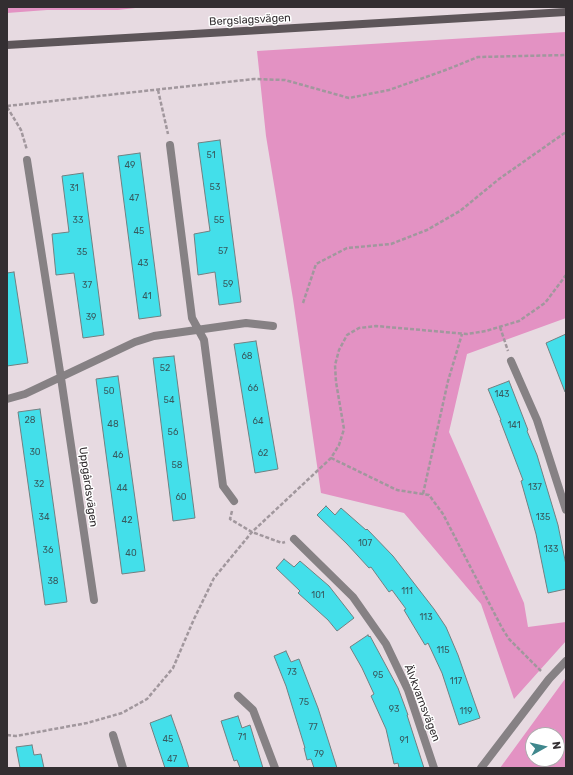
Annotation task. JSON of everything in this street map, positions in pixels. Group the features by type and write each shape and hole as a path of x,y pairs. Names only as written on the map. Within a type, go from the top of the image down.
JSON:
{"main road":[{"name":"Bergslagsvägen","path":"7,45 566,12"}],"street":[{"path":"170,145 192,318 204,340 223,486 234,501"},
{"name":"Uppgårdsvägen","path":"27,160 94,600"},
{"path":"7,399 25,394 135,342 154,336 246,323 273,326"},
{"path":"511,361 537,420 566,510"},
{"name":"Älvkvarnsvägen","path":"294,539 352,597 386,644 408,690 434,768"},
{"path":"481,768 549,679 566,661"},
{"path":"238,696 254,710 275,768"},
{"path":"113,735 124,768"}],"path":[{"path":"27,160 27,147 21,130 7,107 254,79 285,80 349,98 389,90 478,57 566,55"},
{"path":"158,90 170,145"},
{"path":"303,303 316,264 347,248 391,244 427,230 460,211 499,180 566,132"},
{"path":"7,735 16,736 87,723 122,713 147,699 173,668 194,619 214,578 252,532 331,458 339,445 344,429 336,382 335,365 339,350 347,335 359,328 376,326 462,334 486,332 518,321 545,303 566,275"},
{"path":"500,327 511,361"},
{"path":"423,494 448,380 462,334"},
{"path":"331,458 397,490 429,495 443,514 509,639 549,679"},
{"path":"234,501 230,519 252,532 282,543 294,539"}],"shaded area":[{"path":"7,7 144,7 118,10 47,10 7,13"},
{"path":"566,32 566,318 467,354 449,432 524,603 528,627 566,622 566,641 514,699 481,604 404,513 321,493 293,299 266,136 257,51"},
{"path":"566,678 566,768 500,768 525,734 525,767 565,767 565,727 530,727"}],"building":[{"path":"220,140 241,302 219,305 215,272 198,275 194,234 210,231 198,143"},
{"path":"140,153 161,316 139,319 118,156"},
{"path":"83,173 104,335 83,338 74,273 56,275 52,234 69,232 62,176"},
{"path":"14,272 28,363 7,366 7,273"},
{"path":"566,334 566,392 565,392 546,343"},
{"path":"256,341 278,469 255,473 234,344"},
{"path":"174,356 195,518 173,521 153,358"},
{"path":"118,376 145,571 122,574 96,379"},
{"path":"509,381 537,455 558,525 566,565 566,589 548,593 536,534 521,481 523,480 488,389"},
{"path":"40,409 67,602 45,605 18,412"},
{"path":"326,506 335,515 341,508 366,530 367,529 393,556 434,609 446,627 458,655 480,718 459,725 442,673 428,643 425,645 404,610 406,609 392,590 389,592 371,567 369,568 317,515"},
{"path":"284,559 294,567 300,561 329,586 354,618 337,631 328,620 298,593 300,591 276,568"},
{"path":"368,635 369,637 370,636 398,688 424,768 399,768 398,763 394,764 386,729 371,696 374,694 350,647"},
{"path":"286,651 291,662 299,659 318,708 337,768 314,768 311,759 307,760 305,748 286,686 274,656"},
{"path":"171,715 189,768 165,768 150,723"},
{"path":"238,716 242,728 250,725 263,768 240,768 237,760 234,761 221,721"},
{"path":"32,745 34,755 41,754 44,768 20,768 16,747"}]}
